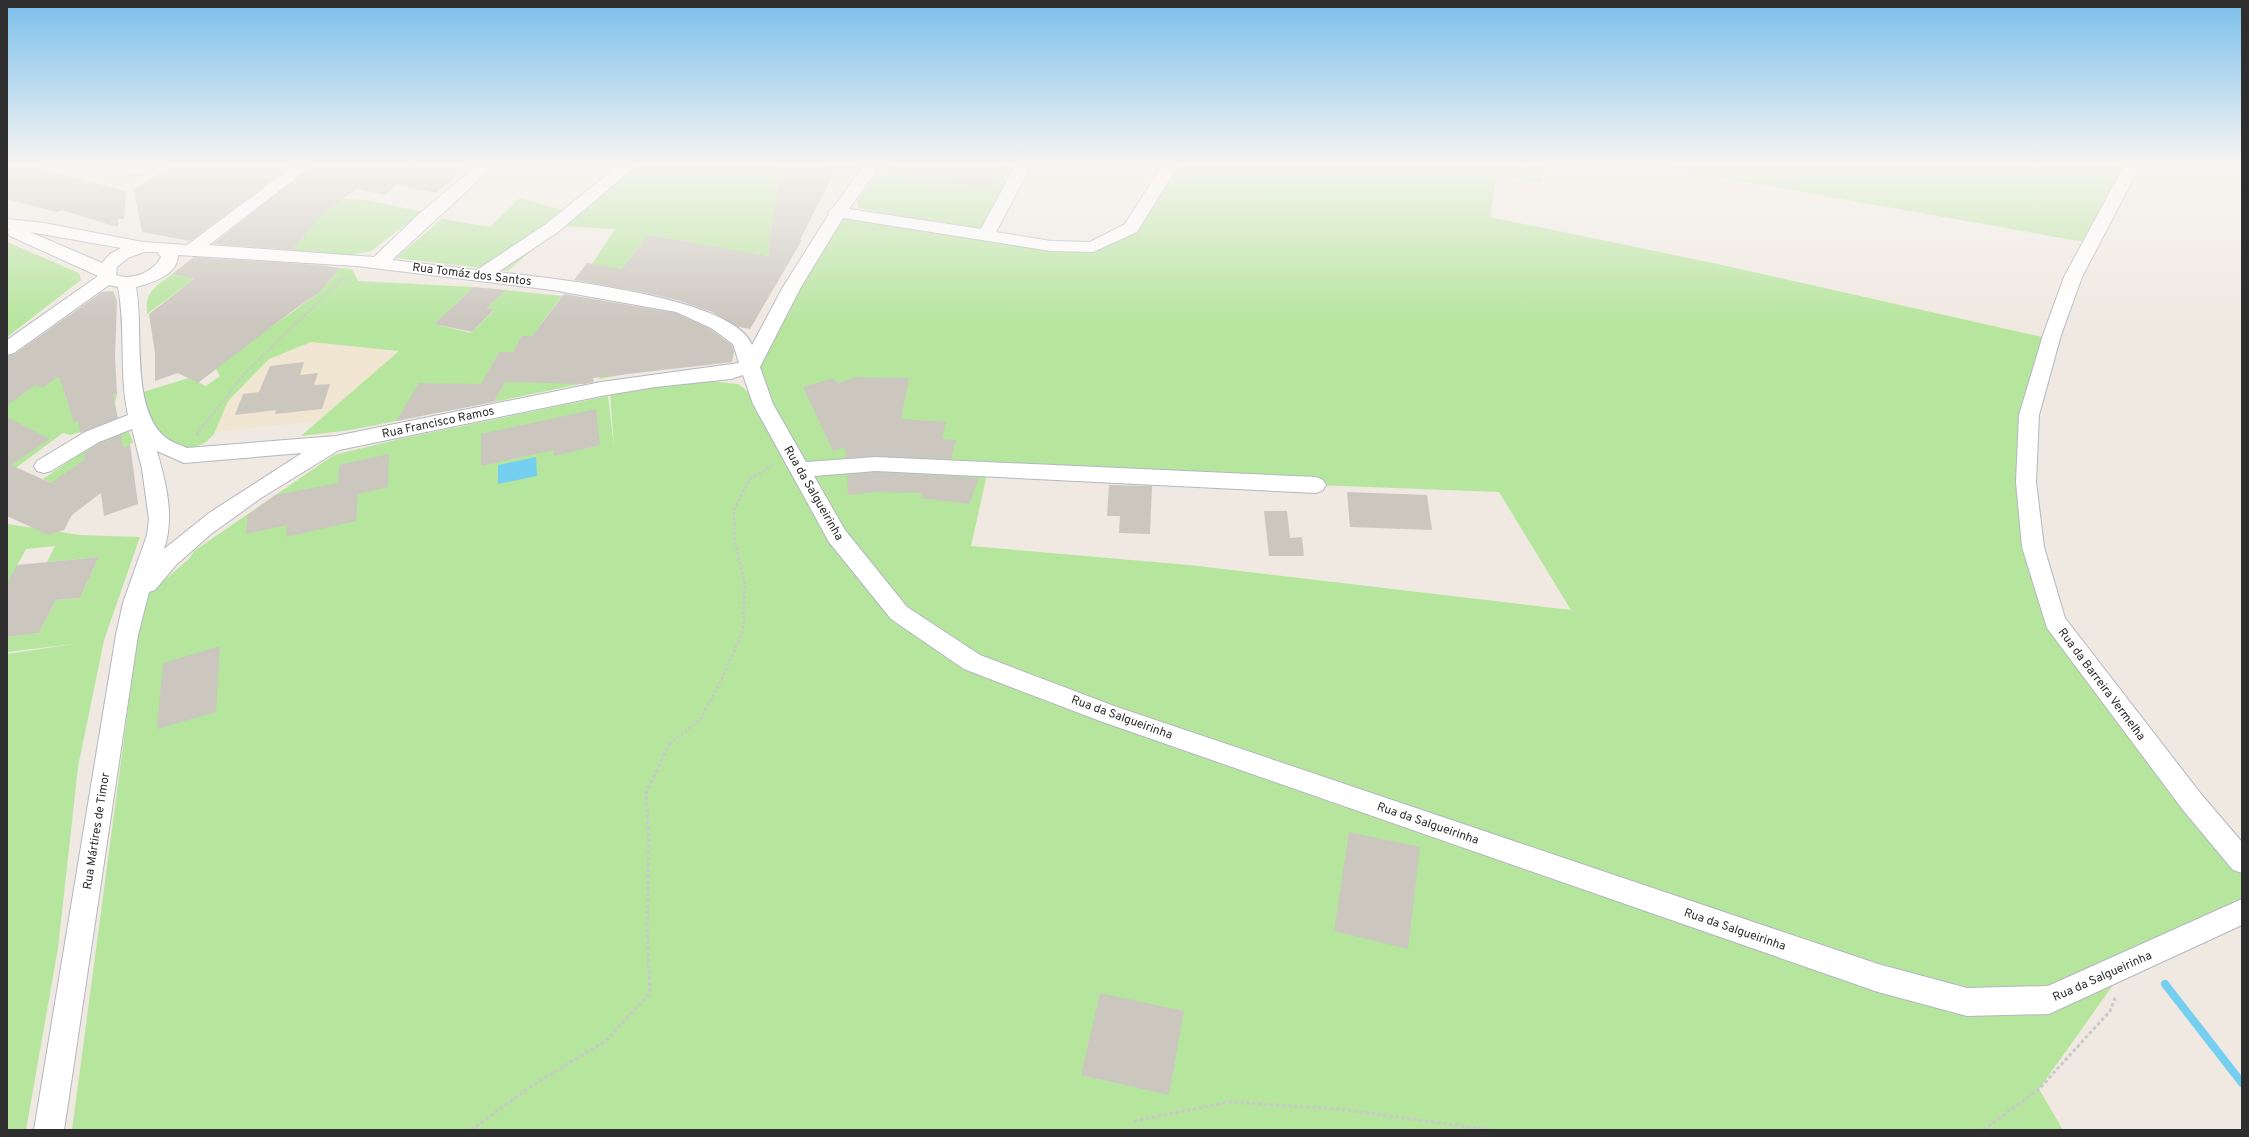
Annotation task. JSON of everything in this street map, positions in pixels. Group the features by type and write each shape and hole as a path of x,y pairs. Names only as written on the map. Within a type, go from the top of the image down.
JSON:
{"street":[{"path":"191,250 235,217"},
{"path":"377,264 426,217"},
{"path":"481,275 552,228 565,217"},
{"path":"751,366 776,313 833,217"},
{"path":"868,217 1051,246 1093,247 1131,228 1138,217"},
{"path":"986,236 996,217"},
{"name":"Rua da Barreira Vermelha","path":"2105,217 2073,277 2052,335 2030,415 2026,482 2033,547 2055,622 2192,802 2242,861"},
{"name":"Rua Tomáz dos Santos","path":"7,224 44,228 144,247 157,247 166,250 191,250 357,261 556,284 679,307 707,318 740,341 751,366"},
{"path":"7,229 114,277 142,279 162,269 169,260 169,253 166,250"},
{"path":"114,277 110,263 119,256 144,247"},
{"path":"7,349 94,286 114,277"},
{"name":"Rua Francisco Ramos","path":"114,277 130,303 133,393 153,476 160,519 158,535"},
{"name":"Rua Francisco Ramos","path":"139,418 158,442 184,456 336,443 601,389 655,380 731,372 751,366"},
{"name":"Rua da Salgueirinha","path":"751,366 763,404 837,536 899,613 972,662 1102,711 1878,978 1967,1002 2049,1000 2242,912"},
{"path":"44,466 92,437 139,418"},
{"path":"134,603 157,570 195,533 297,464 336,443"},
{"path":"795,463 876,464 1316,486"},
{"name":"Rua Mártires de Timor","path":"49,1130 106,767 134,603 158,535"}],"path":[{"path":"196,436 245,374 291,327 318,305 357,261"},
{"path":"471,1130 533,1085 607,1040 650,993 647,928 649,839 646,793 669,744 700,720 720,683 743,630 745,583 734,542 734,510 750,479 795,463"},
{"path":"1983,1130 2039,1089 2110,1011 2128,964"},
{"path":"1134,1121 1229,1102 1338,1109 1491,1130"}],"shaded area":[{"path":"311,342 399,351 318,421 214,432 228,401 269,359"}],"green space":[{"path":"320,217 415,217 371,251 352,255 291,251"},
{"path":"500,217 773,217 768,256 705,248 689,242 648,235 619,271 592,264 615,229 560,226 508,271 396,258 442,219 490,227"},
{"path":"837,217 854,217 1093,247 1131,228 1138,217 1490,217 1713,263 2051,339 2027,492 2055,622 2242,861 2242,913 2128,964 2039,1089 2063,1130 72,1130 137,641 146,596 189,559 194,551 334,455 404,438 608,396 614,447 610,393 622,390 708,381 738,384 763,403 756,366","holes":["988,470 1499,492 1571,610 1189,565 971,546"]},
{"path":"904,217 992,217 984,233"},
{"path":"1944,217 2104,217 2090,243"},
{"path":"7,242 79,273 81,280 7,337"},
{"path":"340,268 352,269 358,281 474,287 434,324 471,333 494,311 487,308 506,290 562,296 540,325 631,356 626,374 599,379 609,357 596,356 580,384 494,402 529,337 521,336 513,352 499,352 476,394 445,384 420,383 403,410 401,420 350,430 301,436 399,351 311,342 269,359 228,401 214,434 206,442 196,447 184,448 160,440 144,405 143,392 189,378 206,386 220,376 215,367 319,293"},
{"path":"172,274 194,279 147,314 148,300 152,290"},
{"path":"78,333 64,392 70,410 117,394 115,403 78,415 80,432 70,435 63,433 10,472 7,502 7,348 12,345 32,355"},
{"path":"125,423 133,442 120,452 51,483 43,479"},
{"path":"7,524 79,535 140,537 104,640 78,767 58,948 26,1130 7,1130 7,654 74,644 7,652 7,637 39,633 56,600 80,598 99,557 47,562 55,546 26,549 10,578 7,606"}],"water":[{"path":"536,457 537,476 498,484 498,465"}],"building":[{"path":"85,217 124,217 124,219 118,219 118,227"},
{"path":"139,217 222,217 190,241 142,232"},
{"path":"247,217 320,217 292,250 213,244"},
{"path":"773,217 812,217 800,240 802,240 750,329 739,327 712,312 677,300 637,291 574,280 587,263 621,269 648,235 768,256"},
{"path":"194,257 319,265 340,268 319,293 295,309 198,383 178,373 155,381 155,353 149,314 194,279 172,274"},
{"path":"474,287 506,290 487,308 494,310 472,332 434,324"},
{"path":"113,291 117,300 115,357 117,394 113,395 118,418 80,433 78,420 74,423 59,376 42,388 36,385 7,405 7,356 15,354 102,292"},
{"path":"564,294 676,313 710,329 732,345 734,352 732,362 593,378 594,382 585,384 505,382 494,402 396,421 419,383 481,384 499,352 513,352 521,336 532,336"},
{"path":"304,362 300,375 318,373 314,385 330,384 322,409 275,414 276,410 235,415 243,394 259,392 270,366"},
{"path":"857,377 909,378 901,419 946,422 942,439 956,440 951,459 876,456 846,458 845,447 833,451 803,387 833,378 838,383"},
{"path":"596,409 600,445 554,456 554,450 481,466 481,434"},
{"path":"7,417 50,439 11,465 51,483 85,459 84,453 100,443 121,435 123,449 130,444 138,504 104,516 101,493 72,515 64,530 48,535 7,516"},
{"path":"389,454 388,487 358,494 356,521 286,537 287,525 246,534 248,515 275,495 338,483 339,465"},
{"path":"876,472 979,478 969,504 920,498 922,493 876,492 848,495 847,475"},
{"path":"1109,485 1152,486 1150,534 1119,533 1120,516 1107,516"},
{"path":"1347,492 1427,495 1432,530 1350,527"},
{"path":"1264,511 1287,511 1290,538 1302,537 1304,556 1269,556"},
{"path":"99,557 80,598 56,600 39,633 7,637 7,583 17,565"},
{"path":"220,646 216,712 157,729 163,663"},
{"path":"1349,832 1420,847 1408,949 1334,931"},
{"path":"1100,993 1184,1011 1169,1095 1081,1075"}],"waterway":[{"path":"2165,984 2242,1083"}]}
